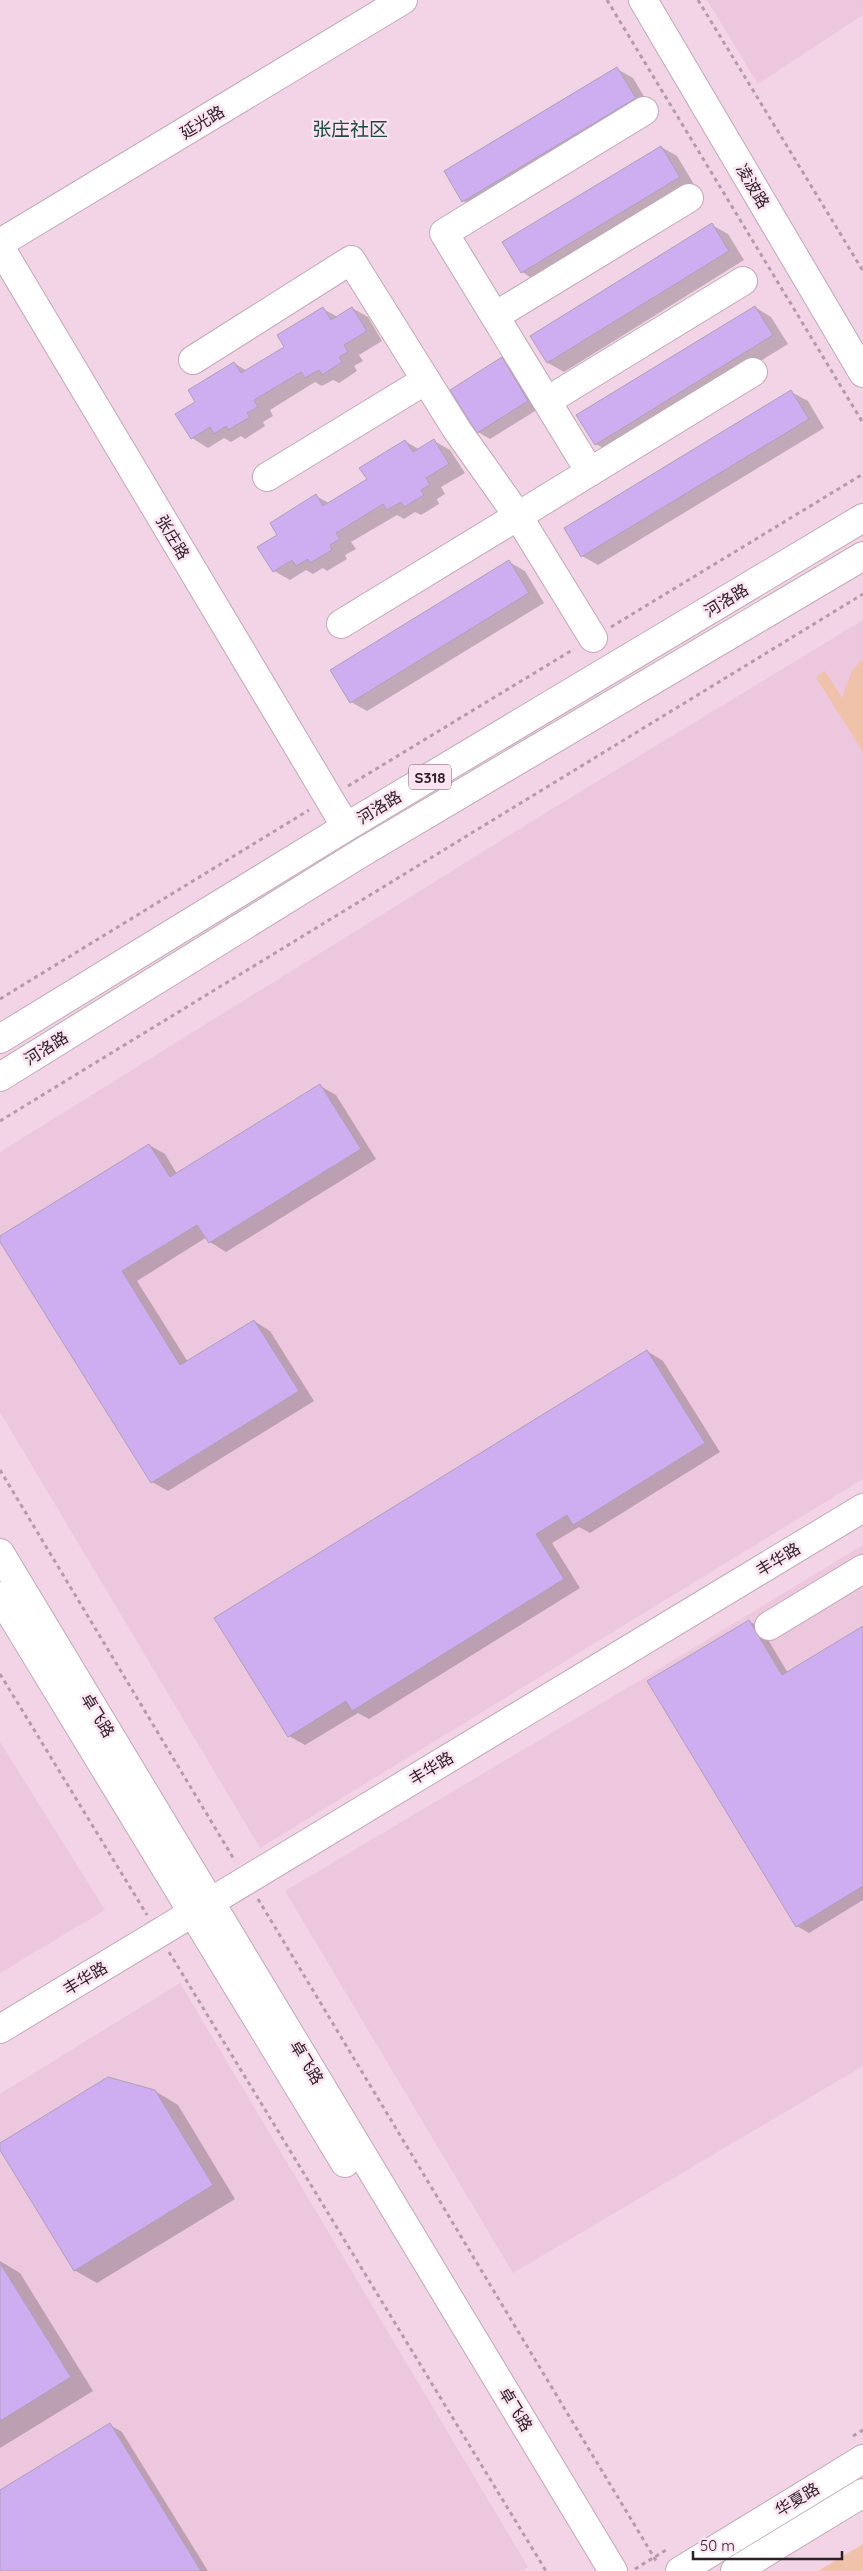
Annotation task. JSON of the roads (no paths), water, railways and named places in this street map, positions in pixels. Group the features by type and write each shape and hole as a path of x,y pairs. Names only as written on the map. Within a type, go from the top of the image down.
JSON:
{"street":[{"name":"延光路","path":"0,224 373,0"},
{"name":"延光路","path":"0,245 404,0"},
{"name":"凌波路","path":"643,0 863,373"},
{"name":"凌波路","path":"656,0 863,342"},
{"path":"590,472 444,233 644,111"},
{"path":"495,316 689,198"},
{"name":"张庄路","path":"0,245 346,827"},
{"path":"193,360 351,260 457,430 518,516 593,638"},
{"path":"547,402 743,281"},
{"path":"341,624 752,372"},
{"path":"267,477 426,380"},
{"name":"河洛路","path":"0,1039 346,827 863,518"},
{"name":"河洛路","path":"0,1076 361,853 863,556"},
{"name":"丰华路","path":"250,1885 863,1508"},
{"name":"丰华路","path":"0,2045 205,1912 863,1525"},
{"name":"卓飞路","path":"0,1553 205,1912 594,2571"},
{"path":"769,1626 863,1569"},
{"name":"卓飞路","path":"0,1596 205,1912 613,2571"},
{"name":"丰华路","path":"0,2029 161,1939"},
{"name":"华夏路","path":"680,2571 863,2459"},
{"name":"华夏路","path":"735,2571 863,2493"}],"district":[{"name":"张庄社区","path":"350,129"}]}
